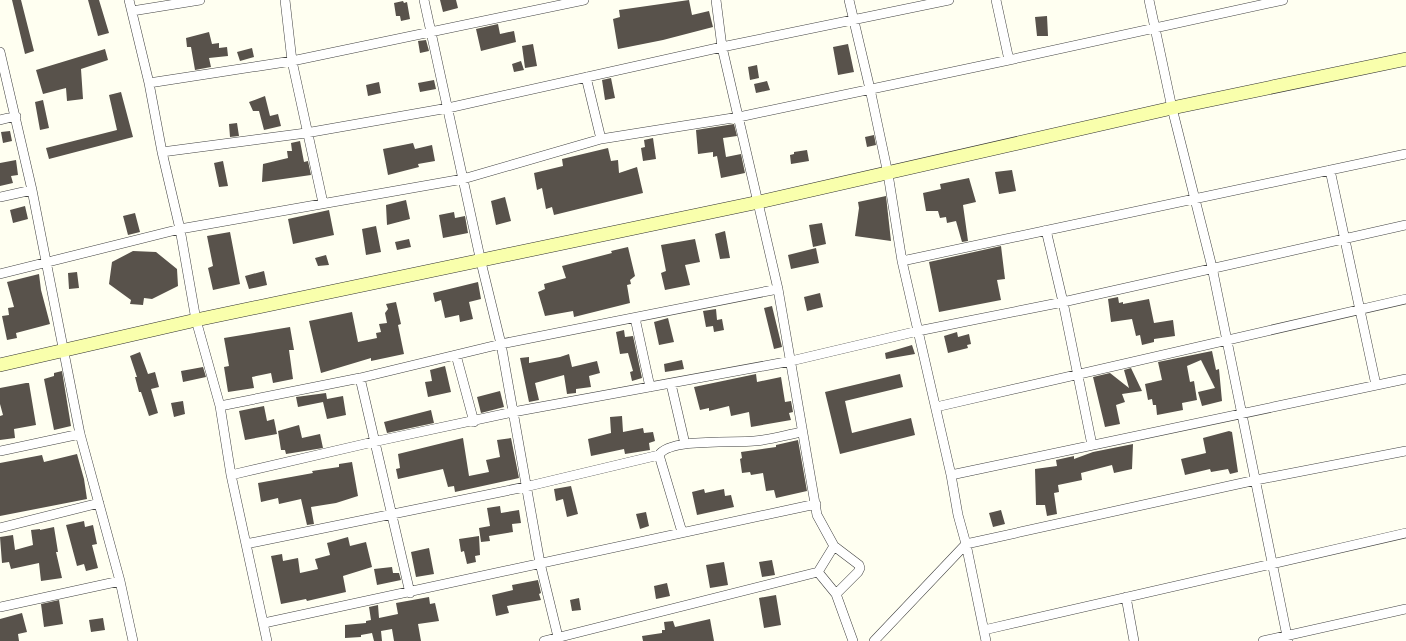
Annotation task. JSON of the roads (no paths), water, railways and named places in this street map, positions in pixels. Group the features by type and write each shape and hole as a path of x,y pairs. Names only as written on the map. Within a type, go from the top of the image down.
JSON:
{"street":[{"path":"129,0 149,83 162,152 180,229 196,320 220,406 231,475 268,641"},
{"path":"132,11 200,0"},
{"path":"285,0 292,61 306,133 323,203"},
{"path":"424,0 481,262 501,344 525,487 540,563 558,639"},
{"path":"149,83 292,61 432,33 584,0"},
{"path":"716,0 722,47 778,289 802,432 820,521 834,546 859,565 860,568 858,572 836,594"},
{"path":"849,0 852,20 870,89 888,174 902,261 936,407 951,475 960,528 966,544 986,641"},
{"path":"162,152 306,133 448,108 722,47 949,0"},
{"path":"996,0 1009,60"},
{"path":"1149,0 1172,108 1212,267 1288,638"},
{"path":"0,274 180,229 463,179 601,139 739,117 1283,0"},
{"path":"0,52 32,190 80,434 120,581 133,641"},
{"path":"0,364 196,320 481,262 759,202 888,174 1172,108 1406,59"},
{"path":"586,77 601,139"},
{"path":"0,120 16,116"},
{"path":"902,261 1406,154"},
{"path":"1330,170 1376,385"},
{"path":"0,197 32,190"},
{"path":"231,475 374,442 474,422 513,412 791,361 918,331 1063,302 1212,267 1406,225"},
{"path":"1046,230 1063,302 1092,445"},
{"path":"220,406 360,378 501,344 778,289"},
{"path":"936,407 1406,299"},
{"path":"636,318 650,387"},
{"path":"456,355 474,422"},
{"path":"360,378 410,593"},
{"path":"951,475 1406,379"},
{"path":"671,384 685,444"},
{"path":"246,544 392,516 525,487 659,455 668,448 685,444 756,441 802,432"},
{"path":"0,451 80,434"},
{"path":"874,641 966,544 1256,480 1406,451"},
{"path":"659,455 682,532"},
{"path":"0,528 99,503"},
{"path":"264,623 410,593 540,563 816,504"},
{"path":"984,630 1273,562 1406,534"},
{"path":"544,641 558,639 818,572 834,546"},
{"path":"818,572 836,594 853,641"},
{"path":"0,607 120,581"},
{"path":"1126,597 1134,641"},
{"path":"1263,641 1288,638 1406,609"}]}
